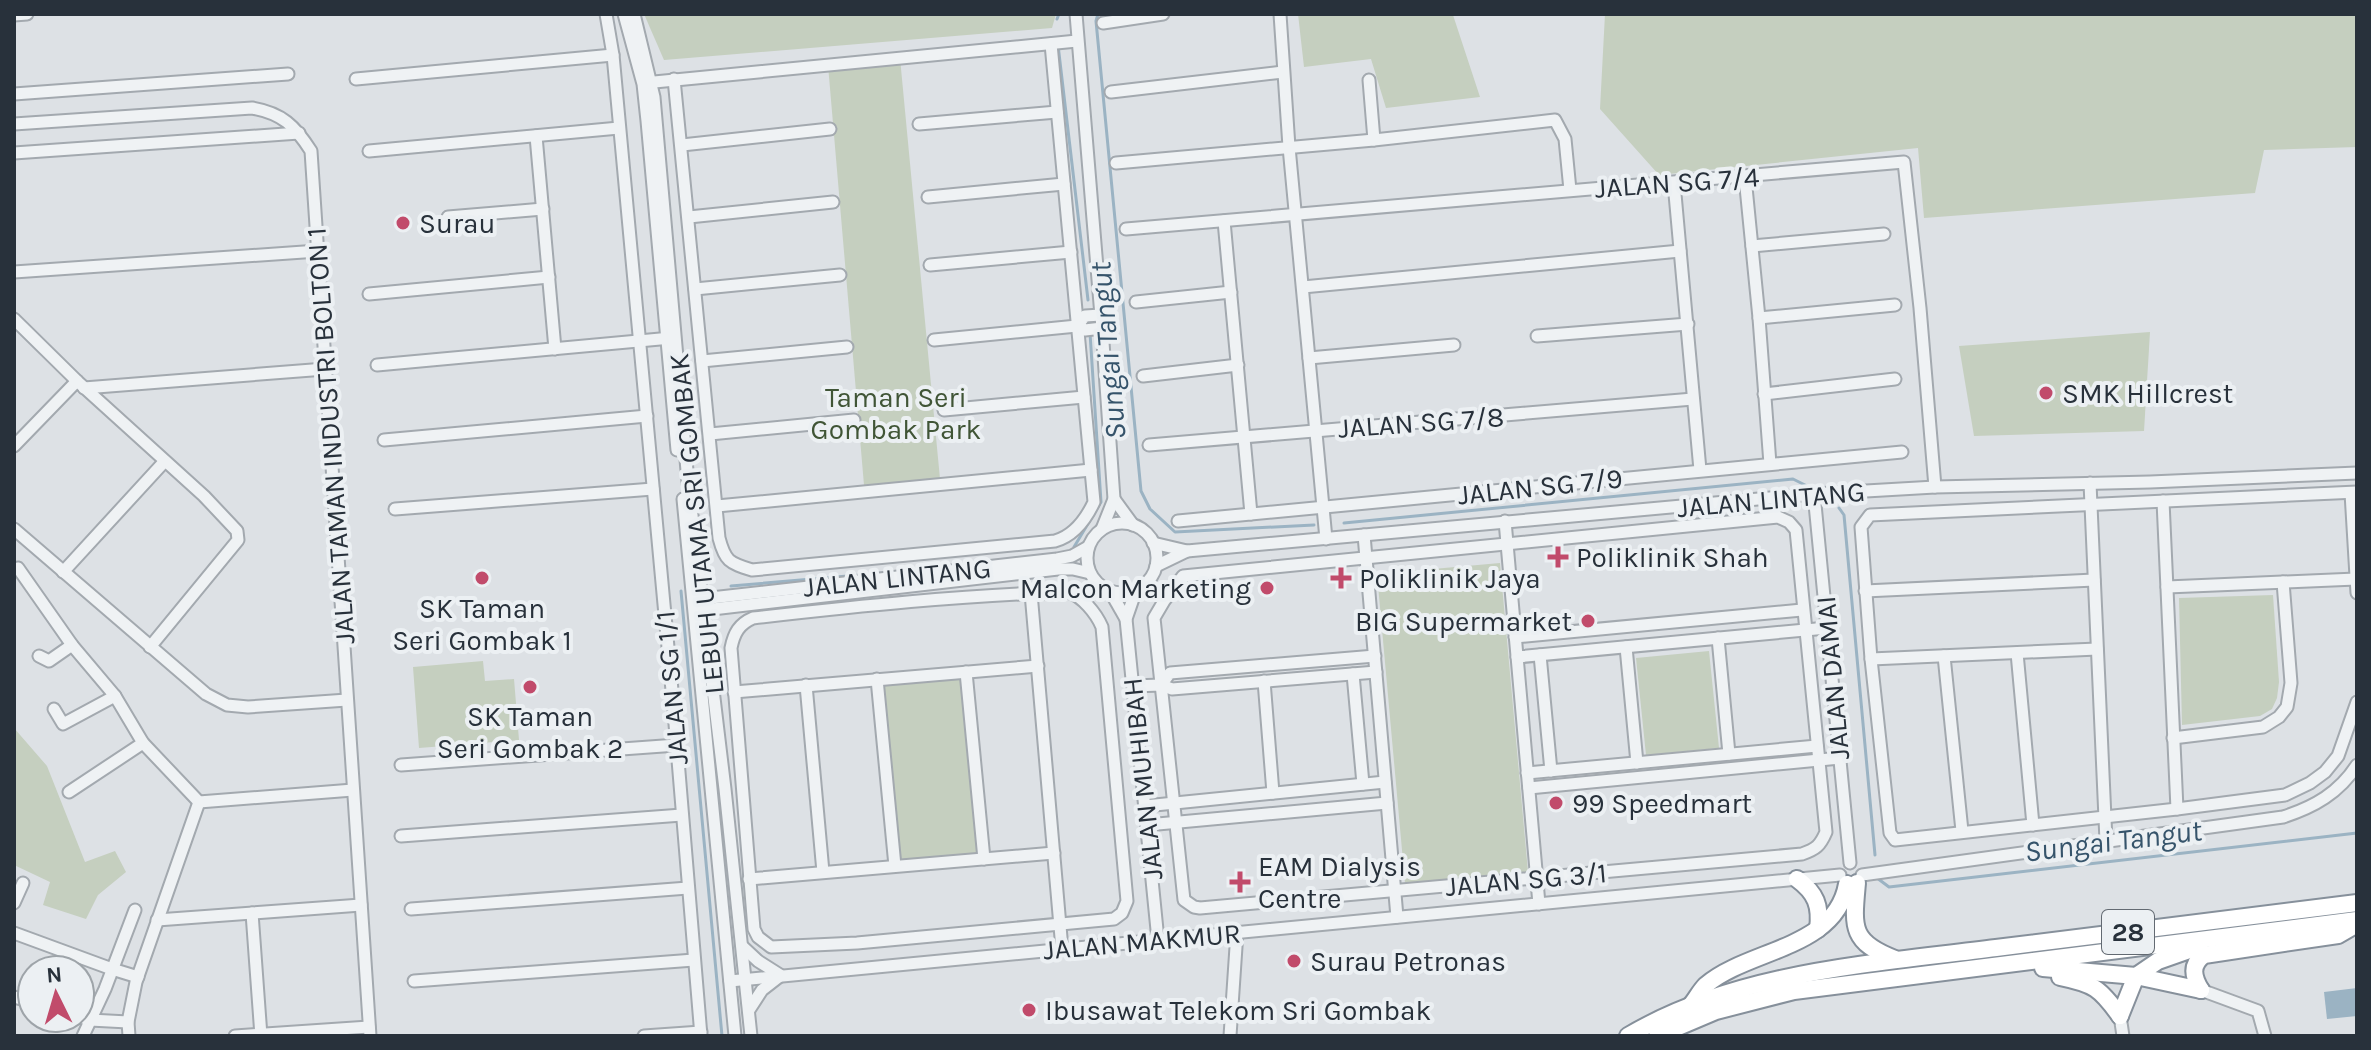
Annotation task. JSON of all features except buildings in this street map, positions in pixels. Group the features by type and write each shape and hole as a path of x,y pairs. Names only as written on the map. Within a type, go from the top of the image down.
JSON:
{"highway":[{"path":"1797,879 1815,895 1819,908 1818,929"},
{"path":"1690,1006 1705,986 1731,969 1818,929 1845,900 1852,879"},
{"path":"1852,879 1859,936 1876,952 1899,961"},
{"name":"28","path":"1628,1036 1690,1006 1735,990 1792,976 2357,903"},
{"path":"2201,990 2195,981 2194,971 2195,964 2204,955 2338,935 2357,922"},
{"name":"28","path":"1657,1036 1716,1011 1794,991 2357,922"},
{"path":"2120,1016 2136,976 2158,961 2219,938"},
{"path":"2002,965 2136,976 2201,990"},
{"path":"2002,965 2083,982 2100,990 2120,1016"}],"street":[{"path":"14,15 27,14"},
{"name":"JALAN SG 1/1","path":"606,14 613,55 647,416 701,1034"},
{"name":"LEBUH UTAMA SRI GOMBAK","path":"624,14 647,82"},
{"name":"LEBUH UTAMA SRI GOMBAK","path":"634,14 647,82 735,1036"},
{"path":"1076,14 1114,499 1102,529 1088,547 1087,564 1090,573 1102,587 1123,593 1136,590 1149,580 1157,558 1148,535 1133,525 1114,499"},
{"path":"1103,23 1163,14"},
{"path":"1280,14 1289,147 1326,539"},
{"path":"647,82 1077,41"},
{"path":"674,79 719,538 728,561 752,570 1055,541 1065,538 1075,529 1094,502 1057,112 1057,43"},
{"path":"356,79 613,55"},
{"path":"1111,92 1283,72"},
{"path":"14,94 288,74"},
{"path":"1369,80 1374,140"},
{"path":"14,124 252,108 270,111 299,133"},
{"path":"919,124 1057,112"},
{"path":"1116,163 1555,120 1565,139 1570,190"},
{"path":"369,151 619,128"},
{"path":"682,145 830,129"},
{"path":"14,153 299,133"},
{"name":"JALAN TAMAN INDUSTRI BOLTON 1","path":"299,133 311,151 369,1031"},
{"path":"536,136 555,349"},
{"name":"JALAN SG 7/4","path":"1126,229 1904,162 1935,487"},
{"path":"1745,177 1770,464"},
{"path":"1674,183 1700,470"},
{"path":"928,197 1064,184"},
{"path":"689,217 833,202"},
{"path":"448,217 543,209"},
{"path":"1224,221 1251,514"},
{"path":"1752,246 1884,234"},
{"path":"14,272 318,251"},
{"path":"1303,287 1680,251"},
{"path":"930,265 1071,252"},
{"path":"695,289 840,275"},
{"path":"369,294 549,277"},
{"path":"1136,302 1231,292"},
{"path":"1759,318 1895,305"},
{"path":"1077,326 1085,316 1101,315"},
{"path":"14,319 80,384 204,496 237,531 238,540 150,647"},
{"path":"1537,336 1688,324"},
{"path":"934,340 1077,326 1085,330 1102,328"},
{"path":"377,365 671,338"},
{"name":"LEBUH UTAMA SRI GOMBAK","path":"671,338 751,1036"},
{"path":"1309,358 1454,345"},
{"path":"702,361 847,347"},
{"path":"1143,376 1238,365"},
{"path":"14,446 80,384 325,369"},
{"path":"1764,394 1895,379"},
{"path":"944,410 1084,397"},
{"name":"JALAN SG 7/8","path":"1149,445 1693,399"},
{"path":"384,440 647,416"},
{"path":"710,434 854,420"},
{"name":"JALAN SG 7/9","path":"1178,521 1902,452"},
{"path":"63,572 164,462"},
{"path":"717,506 1091,470"},
{"name":"JALAN LINTANG","path":"1153,543 1187,551 1814,494 2357,473"},
{"path":"2090,483 2106,841"},
{"path":"395,509 653,489"},
{"path":"2357,593 2354,492 1870,515 1862,522 1871,659 1891,837 1895,840 2285,795 2325,772 2338,756 2357,702"},
{"name":"JALAN DAMAI","path":"1814,494 1850,863 1841,868 1852,879"},
{"path":"2163,501 2177,809"},
{"path":"1175,822 1154,618 1183,576 1778,517 1787,520 1796,530 1819,760"},
{"path":"1505,521 1539,904"},
{"path":"1102,529 1117,524 1133,525"},
{"path":"14,529 206,694 227,705 248,707 347,700"},
{"path":"1364,535 1397,917"},
{"name":"JALAN LINTANG","path":"703,604 1057,559 1072,556 1088,547"},
{"path":"37,550 16,570 115,696 143,743 199,802"},
{"name":"JALAN LINTANG","path":"1156,566 1187,551"},
{"name":"JALAN LINTANG","path":"703,604 1058,569 1090,573"},
{"path":"2167,587 2356,579"},
{"path":"1865,591 2094,580"},
{"path":"2173,738 2263,727 2279,717 2287,707 2291,683 2283,582"},
{"name":"JALAN MUHIBAH","path":"1126,619 1136,590"},
{"name":"JALAN MUHIBAH","path":"1110,591 1126,619 1158,940"},
{"path":"1031,593 1062,949"},
{"path":"1031,593 1074,594 1086,604 1102,627 1127,901 1122,913 1114,919 1060,926 777,948 764,943 754,929 749,879 731,648 737,629 753,618 1031,593"},
{"path":"1515,637 1802,610"},
{"path":"1651,624 1653,644"},
{"path":"1517,657 1827,628"},
{"path":"1718,638 1729,754"},
{"path":"39,656 49,661 72,645"},
{"path":"1626,647 1637,763"},
{"path":"1871,659 2097,649"},
{"path":"2017,653 2033,825"},
{"path":"1540,655 1551,771"},
{"path":"1161,685 1170,673 1375,656"},
{"path":"1944,656 1962,831"},
{"path":"734,692 1038,666"},
{"path":"966,672 984,859"},
{"path":"1133,686 1161,685 1172,689 1376,672"},
{"path":"1353,674 1363,784"},
{"path":"877,679 895,866"},
{"path":"1264,681 1273,793"},
{"path":"806,685 823,872"},
{"path":"54,709 63,724 115,696"},
{"path":"69,792 143,743"},
{"path":"401,765 677,745"},
{"path":"1527,773 1817,746"},
{"path":"1529,788 1840,758"},
{"path":"1666,760 1667,774"},
{"name":"JALAN SG 3/1","path":"1175,822 1184,900 1200,908 1802,854 1819,846 1826,832 1819,760"},
{"path":"1852,879 2283,817 2321,801 2339,787 2357,765"},
{"path":"1145,806 1385,782"},
{"path":"725,789 742,788"},
{"path":"199,802 353,790"},
{"path":"129,1036 128,1022 138,977 199,802"},
{"path":"1147,825 1387,803"},
{"path":"401,836 682,815"},
{"path":"749,879 1054,853"},
{"name":"JALAN MAKMUR","path":"730,981 1797,879 1852,879"},
{"path":"14,903 23,883"},
{"path":"411,909 688,888"},
{"path":"157,920 361,905"},
{"path":"96,1002 105,989 135,910"},
{"path":"252,913 261,1035"},
{"path":"1230,1036 1237,932"},
{"path":"14,933 138,977"},
{"path":"742,946 758,961 781,975 762,990 749,1011"},
{"path":"414,981 694,960"},
{"path":"2201,990 2258,1011 2265,1036"},
{"path":"2120,1016 2123,1036"},
{"path":"96,1019 128,1022"},
{"path":"235,1036 369,1031"},
{"path":"644,1036 701,1034"}],"green space":[{"path":"644,14 1056,14 1052,28 664,60"},
{"path":"1298,14 1457,14 1453,15 1480,97 1386,108 1371,59 1304,67"},
{"path":"1605,14 2357,14 2357,147 2264,150 2255,193 1924,218 1918,148 1659,175 1600,109"},
{"name":"Taman Seri Gombak Park","path":"900,58 940,479 864,485 828,65"},
{"path":"2150,332 2144,431 1974,436 1959,346"},
{"path":"1500,563 1528,872 1405,883 1377,574"},
{"path":"2273,595 2279,682 2272,709 2260,716 2182,725 2179,598"},
{"path":"1709,651 1719,748 1646,755 1636,658"},
{"path":"483,661 485,681 514,679 519,740 419,748 413,667"},
{"path":"966,672 984,859 895,866 877,680"},
{"path":"14,728 47,766 85,862 115,851 126,872 98,895 86,919 43,905 50,882 14,865"}],"water":[{"path":"2357,988 2357,1016 2327,1019 2324,992"}],"waterway":[{"path":"1057,19 1059,14"},
{"name":"Sungai Tangut","path":"1098,14 1096,21 1141,491 1150,509 1175,532 1314,525"},
{"path":"1058,45 1088,300"},
{"path":"1074,547 1101,502 1090,333"},
{"name":"Sungai Tangut","path":"1344,523 1793,479 1813,489"},
{"name":"Sungai Tangut","path":"1839,508 1844,515 1875,855"},
{"path":"731,586 895,572"},
{"path":"681,591 722,1036"},
{"name":"Sungai Tangut","path":"1877,878 1889,887 2357,833"}],"place":[{"name":"Surau","path":"403,223"},
{"name":"SMK Hillcrest","path":"2046,393"},
{"name":"Poliklinik Shah","path":"1558,557"},
{"name":"SK Taman Seri Gombak 1","path":"482,578"},
{"name":"Poliklinik Jaya","path":"1341,578"},
{"name":"Malcon Marketing","path":"1267,588"},
{"name":"BIG Supermarket","path":"1588,621"},
{"name":"SK Taman Seri Gombak 2","path":"530,687"},
{"name":"99 Speedmart","path":"1556,803"},
{"name":"EAM Dialysis Centre","path":"1240,882"},
{"name":"Surau Petronas","path":"1294,961"},
{"name":"Ibusawat Telekom Sri Gombak","path":"1029,1010"}]}
